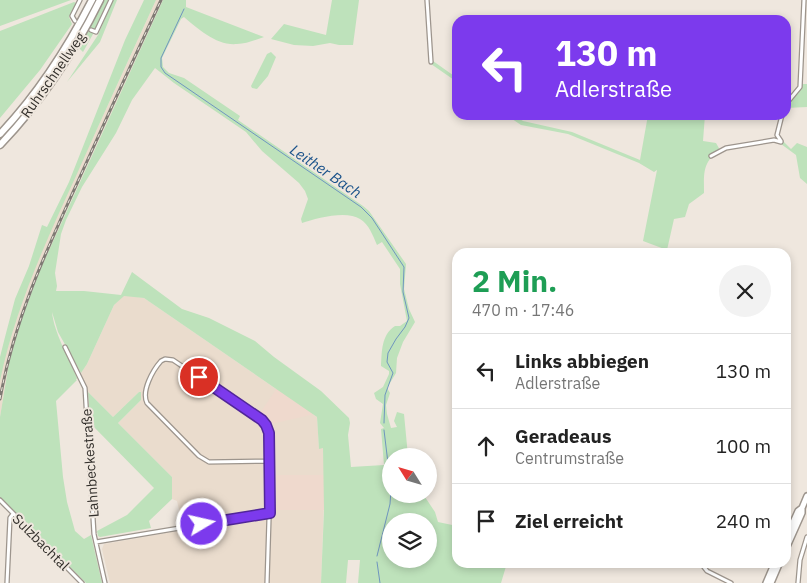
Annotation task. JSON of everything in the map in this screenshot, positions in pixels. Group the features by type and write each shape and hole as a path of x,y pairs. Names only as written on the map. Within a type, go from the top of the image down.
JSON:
{"highway":[{"name":"Ruhrschnellweg","path":"0,134 18,115 58,60 92,0"},
{"name":"Ruhrschnellweg","path":"0,145 52,82 82,34 100,0"},
{"path":"0,129 18,115"}],"main road":[{"path":"791,539 804,512 807,496"},
{"path":"791,527 798,511 804,512"},
{"path":"766,583 772,568"},
{"path":"771,583 777,568"}],"street":[{"path":"75,21 72,16 80,0"},
{"path":"91,30 96,32 111,0"},
{"path":"427,0 431,62"},
{"path":"791,98 800,87 804,0"},
{"path":"774,140 781,120"},
{"path":"711,156 726,148 774,140 781,142 777,135"},
{"name":"Lahnbeckestraße","path":"65,347 85,388 94,534 105,583"},
{"path":"267,583 270,461 269,433 266,425 262,420 173,360 165,359 161,361 146,389 145,398 147,403 199,456 209,462 270,461"},
{"name":"Sulzbachtal","path":"0,500 82,583"},
{"path":"96,542 270,513"},
{"path":"7,583 10,518 13,514"},
{"path":"798,583 800,560 807,538"},
{"path":"705,568 722,581 731,583"}],"shaded area":[{"path":"156,0 163,0 29,297 9,363 0,417 0,381 3,364 31,276"},
{"path":"124,295 144,298 317,417 319,448 323,448 325,475 321,583 110,583 102,549 104,544 184,530 177,501 172,499 172,477 118,423 141,400 139,392 113,417 88,392 81,373 114,305"},
{"path":"277,388 315,414 271,424 260,413"},
{"path":"276,475 325,475 324,510 274,510 274,506 277,505"}],"green space":[{"path":"0,0 71,0 0,26"},
{"path":"103,0 109,0 83,52 78,47"},
{"path":"113,0 117,0 100,42 67,82 98,35"},
{"path":"144,0 156,0 42,251 22,302 0,381 0,357 15,299 29,266 42,225 47,227 69,182 125,40"},
{"path":"163,0 186,0 186,7 264,37 240,44 222,42 208,36 184,17 181,19 162,58 163,67 169,73 184,78 240,116 238,120 363,206 369,211 406,264 404,289 409,309 415,322 403,342 397,358 396,373 387,388 390,393 386,405 391,428 397,427 394,421 397,412 404,414 407,448 383,448 381,429 384,428 380,423 383,404 376,399 374,393 383,387 389,374 389,371 381,366 382,350 387,334 395,326 400,326 407,321 400,284 400,269 382,242 377,245 368,227 363,221 354,216 323,217 302,223 301,219 308,199 299,183 262,151 246,132 155,68 132,100 116,133 82,187 66,220 61,234 55,273 56,291 84,291 121,295 132,272 182,309 209,318 255,341 321,391 349,418 348,435 351,467 382,465 382,503 429,503 435,512 382,513 382,568 437,568 437,519 438,522 452,525 452,568 506,568 501,583 358,583 360,560 348,560 346,583 321,583 324,510 323,448 319,449 317,417 144,298 124,296 114,305 81,373 58,332 52,312 59,337 77,378 56,401 67,502 75,531 84,539 91,535 102,583 86,583 0,497 0,417 9,363 21,321 40,270"},
{"path":"332,0 359,0 353,45 330,43 313,46 294,45 271,39 284,24 326,35"},
{"path":"74,2 76,3 69,17 72,24 40,70 0,118 0,31"},
{"path":"271,52 276,57 268,76 257,89 252,88 251,86 267,54"},
{"path":"433,61 452,74 452,79 431,64"},
{"path":"801,84 807,84 807,107 791,108 791,98"},
{"path":"514,120 521,120 572,132 640,160 647,120 705,120 703,141 716,143 720,150 710,159 705,169 704,193 689,204 685,217 674,219 667,248 662,248 643,241 657,170 654,172 639,163 568,134 521,125"},
{"path":"778,134 791,149 797,143 807,147 807,184 800,178 796,155 774,141"},
{"path":"88,392 113,417 141,392 141,400 118,423 172,477 172,499 149,521 151,528 98,536 97,531 127,515 154,488 90,423"}],"waterway":[{"name":"Leither Bach","path":"184,9 161,58 161,67 165,73 361,207 372,218 404,267 403,292 409,318 388,353 387,362 393,373 385,395 384,423"},
{"name":"Leither Bach","path":"384,430 386,448"},
{"name":"Leither Bach","path":"377,556 390,503"},
{"name":"Leither Bach","path":"377,562 380,583"}],"railway":[{"path":"0,399 14,341 32,286 161,0"}],"route":[{"path":"199,377 262,420 268,429 270,456 270,513 202,524"}]}
